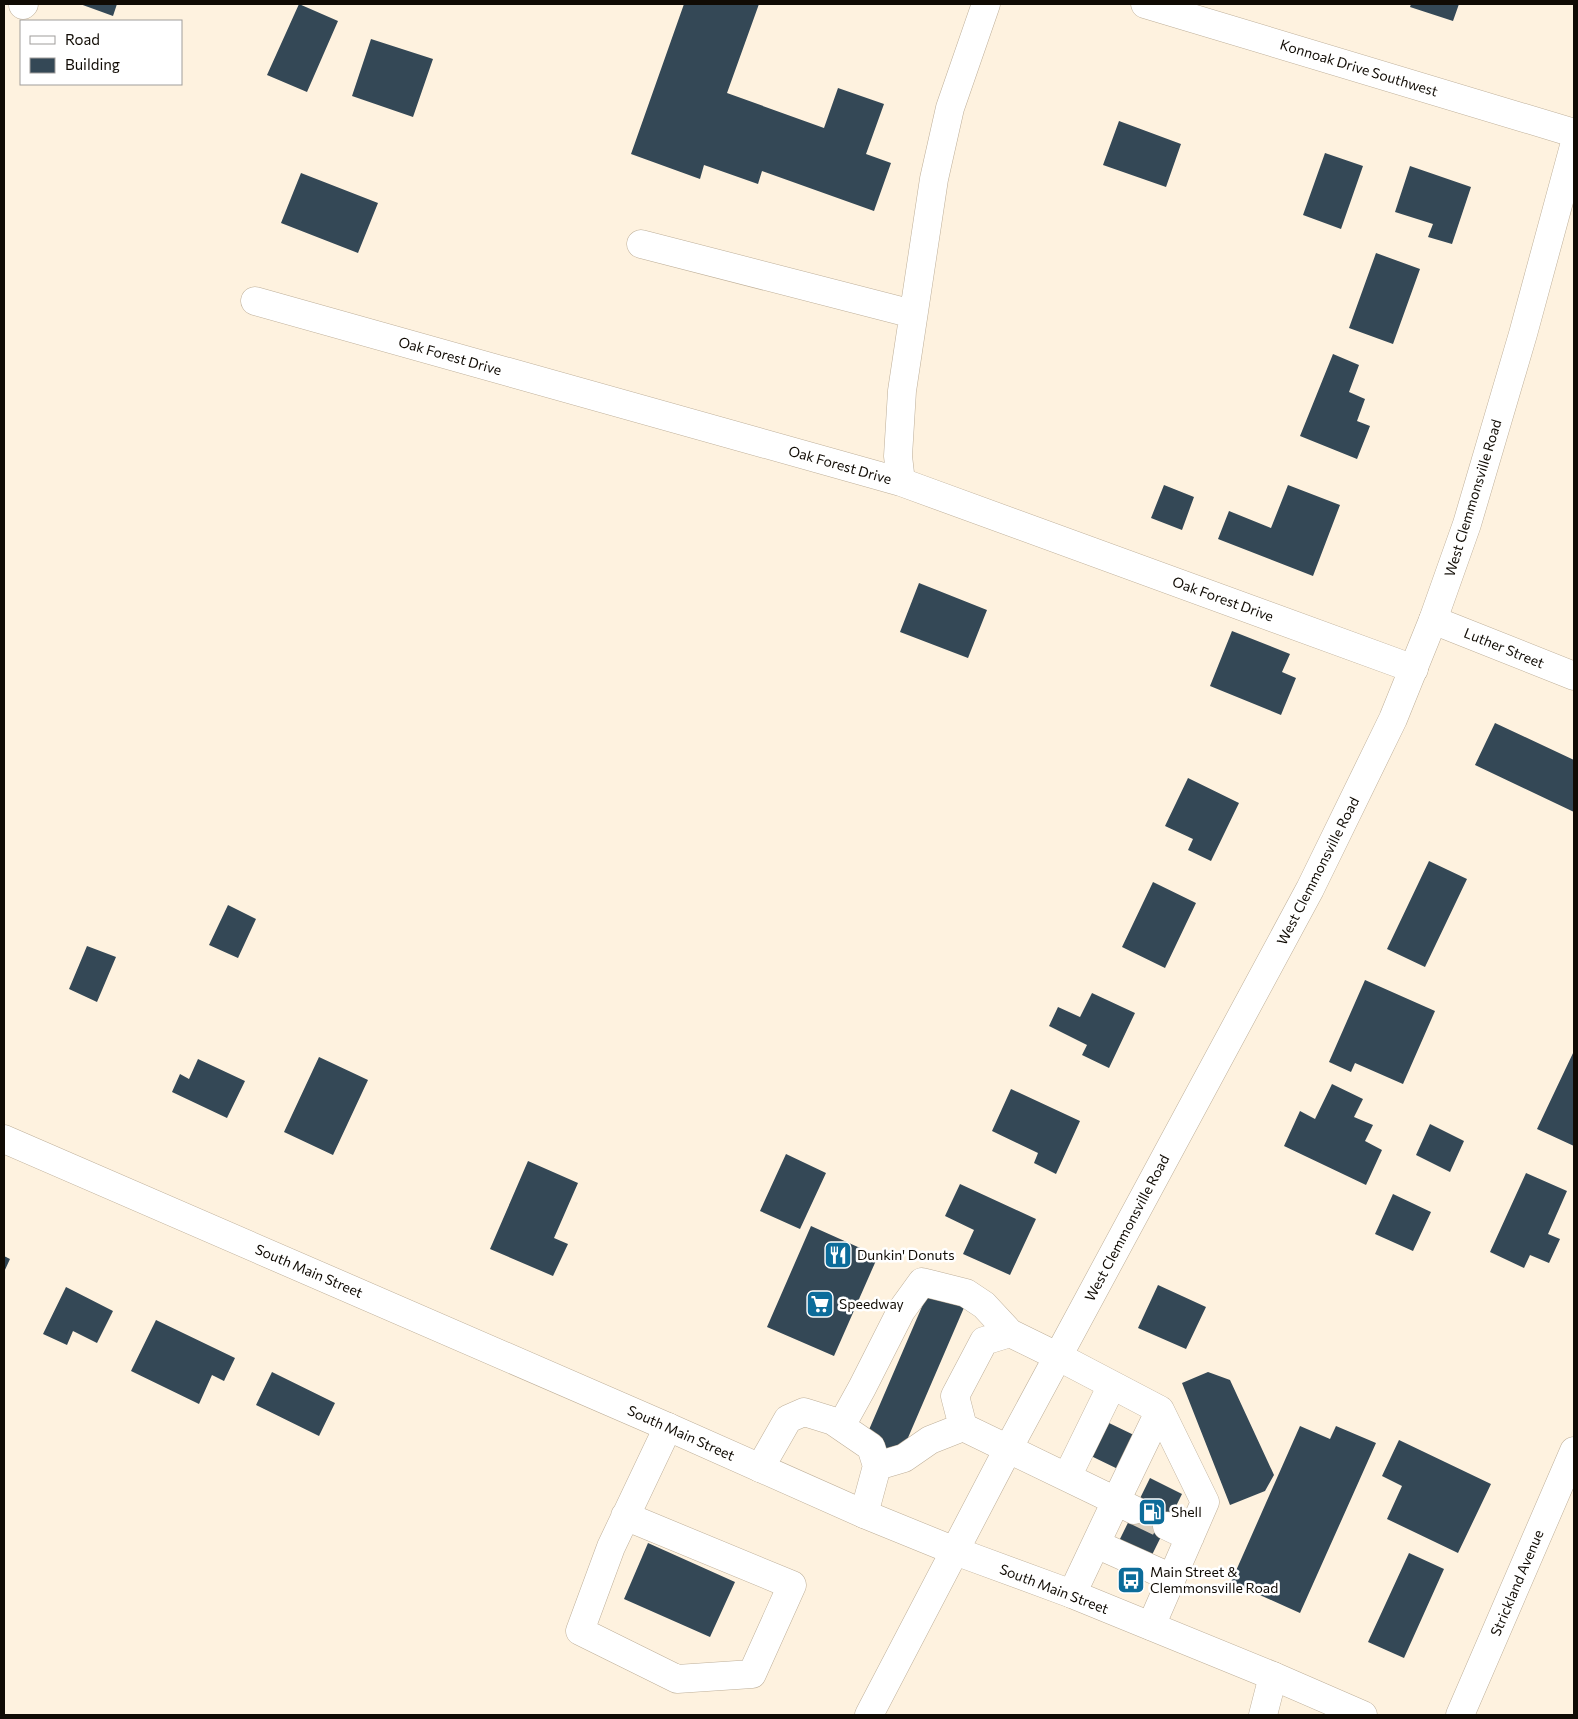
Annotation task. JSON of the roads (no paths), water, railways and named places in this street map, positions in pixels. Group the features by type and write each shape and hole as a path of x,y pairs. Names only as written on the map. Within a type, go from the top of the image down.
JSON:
{"main road":[{"path":"901,482 898,456 902,391 934,179 948,116 986,4"},
{"name":"Konnoak Drive Southwest","path":"1145,4 1574,133"},
{"name":"West Clemmonsville Road","path":"869,1715 1008,1450 1310,889 1393,719 1434,620 1470,514 1523,334 1574,146"},
{"path":"640,244 913,314"},
{"name":"Oak Forest Drive","path":"254,301 901,482 1414,668"},
{"name":"Luther Street","path":"1434,620 1574,676"},
{"name":"South Main Street","path":"4,1139 864,1514 955,1551 1072,1594 1273,1676 1362,1715"},
{"path":"841,1426 901,1311 922,1282 966,1292 984,1305 1010,1334 1160,1410 1205,1502 1178,1532 1172,1578 1151,1626"},
{"path":"1010,1334 984,1341 955,1396 963,1427 1125,1505"},
{"path":"1067,1477 1112,1385"},
{"path":"1072,1594 1096,1544 1125,1505 1160,1410"},
{"path":"760,1468 788,1419 804,1412 833,1421 871,1447 877,1466 864,1514"},
{"path":"625,1516 792,1585 752,1674 677,1679 580,1631 610,1547 668,1427"},
{"path":"877,1466 904,1458 930,1440 963,1427"},
{"name":"Strickland Avenue","path":"1460,1715 1574,1451"},
{"path":"1096,1544 1172,1578"},
{"path":"1264,1715 1273,1676"}],"tunnel":[{"path":"1134,1510 1167,1526"}],"place":[{"name":"Dunkin' Donuts","path":"838,1255"},
{"name":"Speedway","path":"820,1304"},
{"name":"Shell","path":"1152,1512"},
{"name":"Main Street & Clemmonsville Road","path":"1131,1580"}]}
